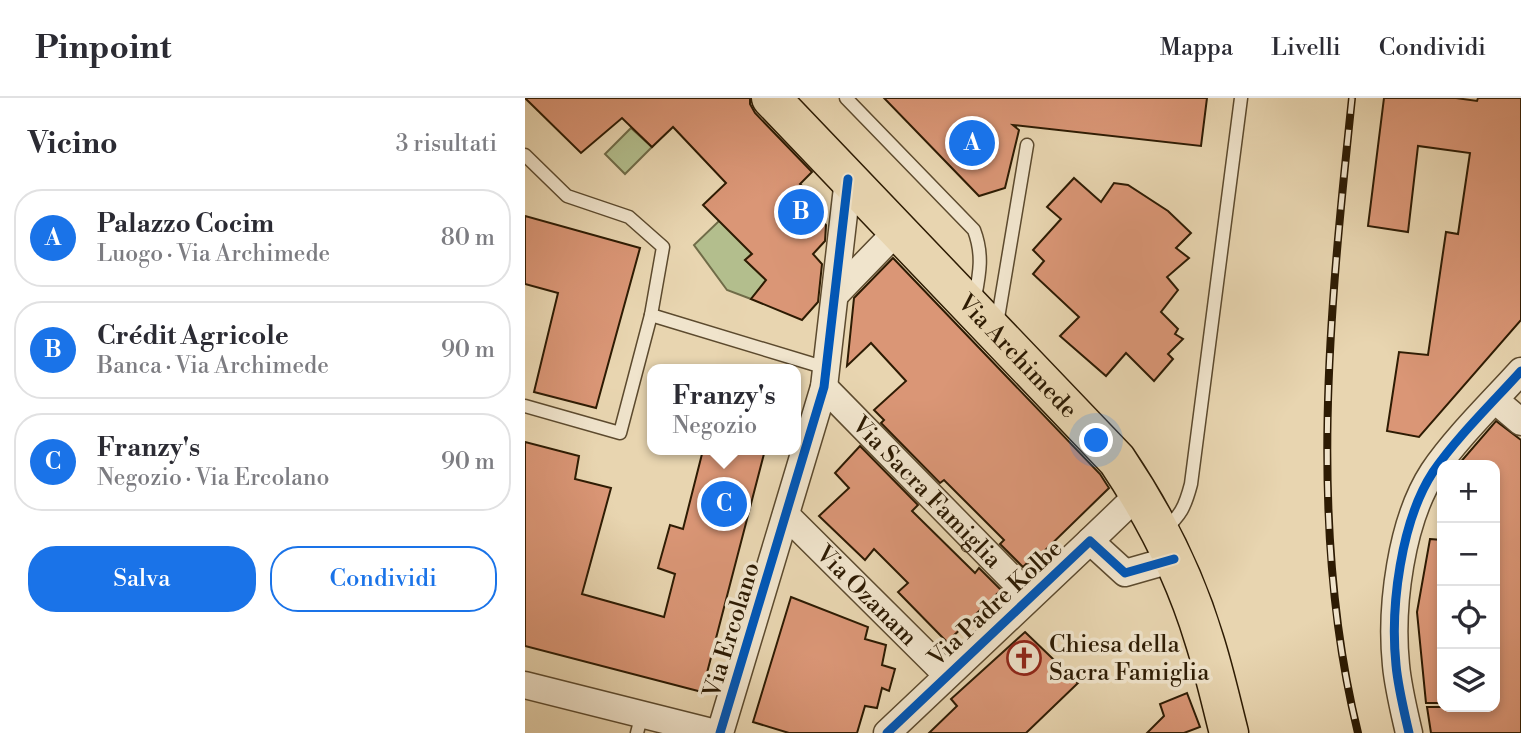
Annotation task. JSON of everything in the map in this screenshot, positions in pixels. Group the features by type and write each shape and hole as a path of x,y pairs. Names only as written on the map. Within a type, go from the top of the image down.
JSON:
{"main road":[{"name":"Via Archimede","path":"771,98 1117,460 1140,493 1167,546 1204,638 1229,733"}],"street":[{"name":"Via Ercolano","path":"718,733 786,515 825,377 848,179"},
{"path":"836,294 898,230"},
{"path":"1409,733 1396,664 1398,584 1417,505 1433,472 1521,371"},
{"name":"Via Sacra Famiglia","path":"825,377 1030,597"},
{"path":"1495,400 1521,422"},
{"name":"Via Padre Kolbe","path":"887,733 1140,493"},
{"name":"Via Ozanam","path":"786,515 947,675"},
{"name":"Via Padre Kolbe","path":"1090,541 1125,573 1167,546"},
{"path":"525,685 639,724 718,733"}],"lane":[{"path":"846,98 974,230 982,260 985,319"},
{"path":"1167,546 1185,506 1191,484 1241,98"},
{"path":"985,319 1027,145"},
{"path":"525,155 567,196 629,218 663,247 651,315 620,433 525,406"},
{"path":"651,315 789,364"},
{"path":"801,368 825,377"}],"green space":[{"path":"631,128 652,147 625,174 605,154"},
{"path":"719,221 782,224 745,260 766,280 751,299 727,290 694,245"}],"building":[{"path":"525,98 750,98 755,113 812,172 800,184 824,207 816,214 826,225 825,241 813,254 822,264 818,302 802,320 751,299 766,280 745,260 752,254 703,205 726,183 673,127 652,147 622,118 581,153"},
{"path":"884,98 1207,98 1201,146 1013,125 1019,130 1005,188 979,196"},
{"path":"1384,98 1456,98 1477,101 1478,98 1521,98 1521,320 1419,437 1387,431 1399,352 1428,355 1446,232 1458,234 1470,153 1418,146 1408,232 1368,226"},
{"path":"1074,178 1101,202 1114,183 1128,185 1168,211 1191,233 1176,248 1189,258 1167,277 1178,290 1161,312 1178,329 1175,334 1183,339 1168,354 1173,359 1154,381 1126,353 1106,376 1060,336 1079,317 1033,274 1044,261 1033,250 1061,219 1047,207"},
{"path":"525,216 640,248 596,408 534,392 558,293 525,284"},
{"path":"893,258 1100,474 1109,488 1029,566 1027,563 1023,567 1000,544 1004,540 944,480 940,483 881,423 884,420 874,410 906,381 871,343 847,366 854,298"},
{"path":"1496,421 1521,440 1521,733 1431,733 1427,707 1437,707 1437,712 1500,712 1500,460 1462,460"},
{"path":"525,442 579,456 575,479 611,488 582,594 664,617 675,574 658,568 670,525 683,529 702,455 764,455 702,692 525,646"},
{"path":"860,446 918,505 912,511 975,573 979,568 1001,590 947,642 898,592 908,583 874,549 865,560 819,516 849,488 835,473"},
{"path":"1430,539 1437,540 1437,703 1426,703 1417,612"},
{"path":"791,597 868,627 865,639 886,645 882,665 895,669 889,691 882,688 877,708 865,706 857,733 789,733 753,722"},
{"name":"Chiesa della Sacra Famiglia","path":"1025,632 1078,683 1026,733 929,733 957,706 951,699"},
{"path":"1187,693 1200,727 1184,733 1147,733 1164,716 1160,704"}],"railway":[{"path":"1352,98 1331,337 1328,496 1332,576 1342,655 1358,733"}],"cycle path":[{"path":"720,733 824,387 848,179"},
{"path":"1409,733 1397,673 1395,617 1400,565 1413,515 1422,492 1442,459 1521,371"},
{"path":"887,733 1090,541 1125,573 1174,559"}],"place":[{"name":"Palazzo Cocim","path":"972,143"},
{"name":"Crédit Agricole","path":"801,212"},
{"name":"Franzy's","path":"724,504"},
{"name":"Chiesa della Sacra Famiglia","path":"1024,658"}]}
